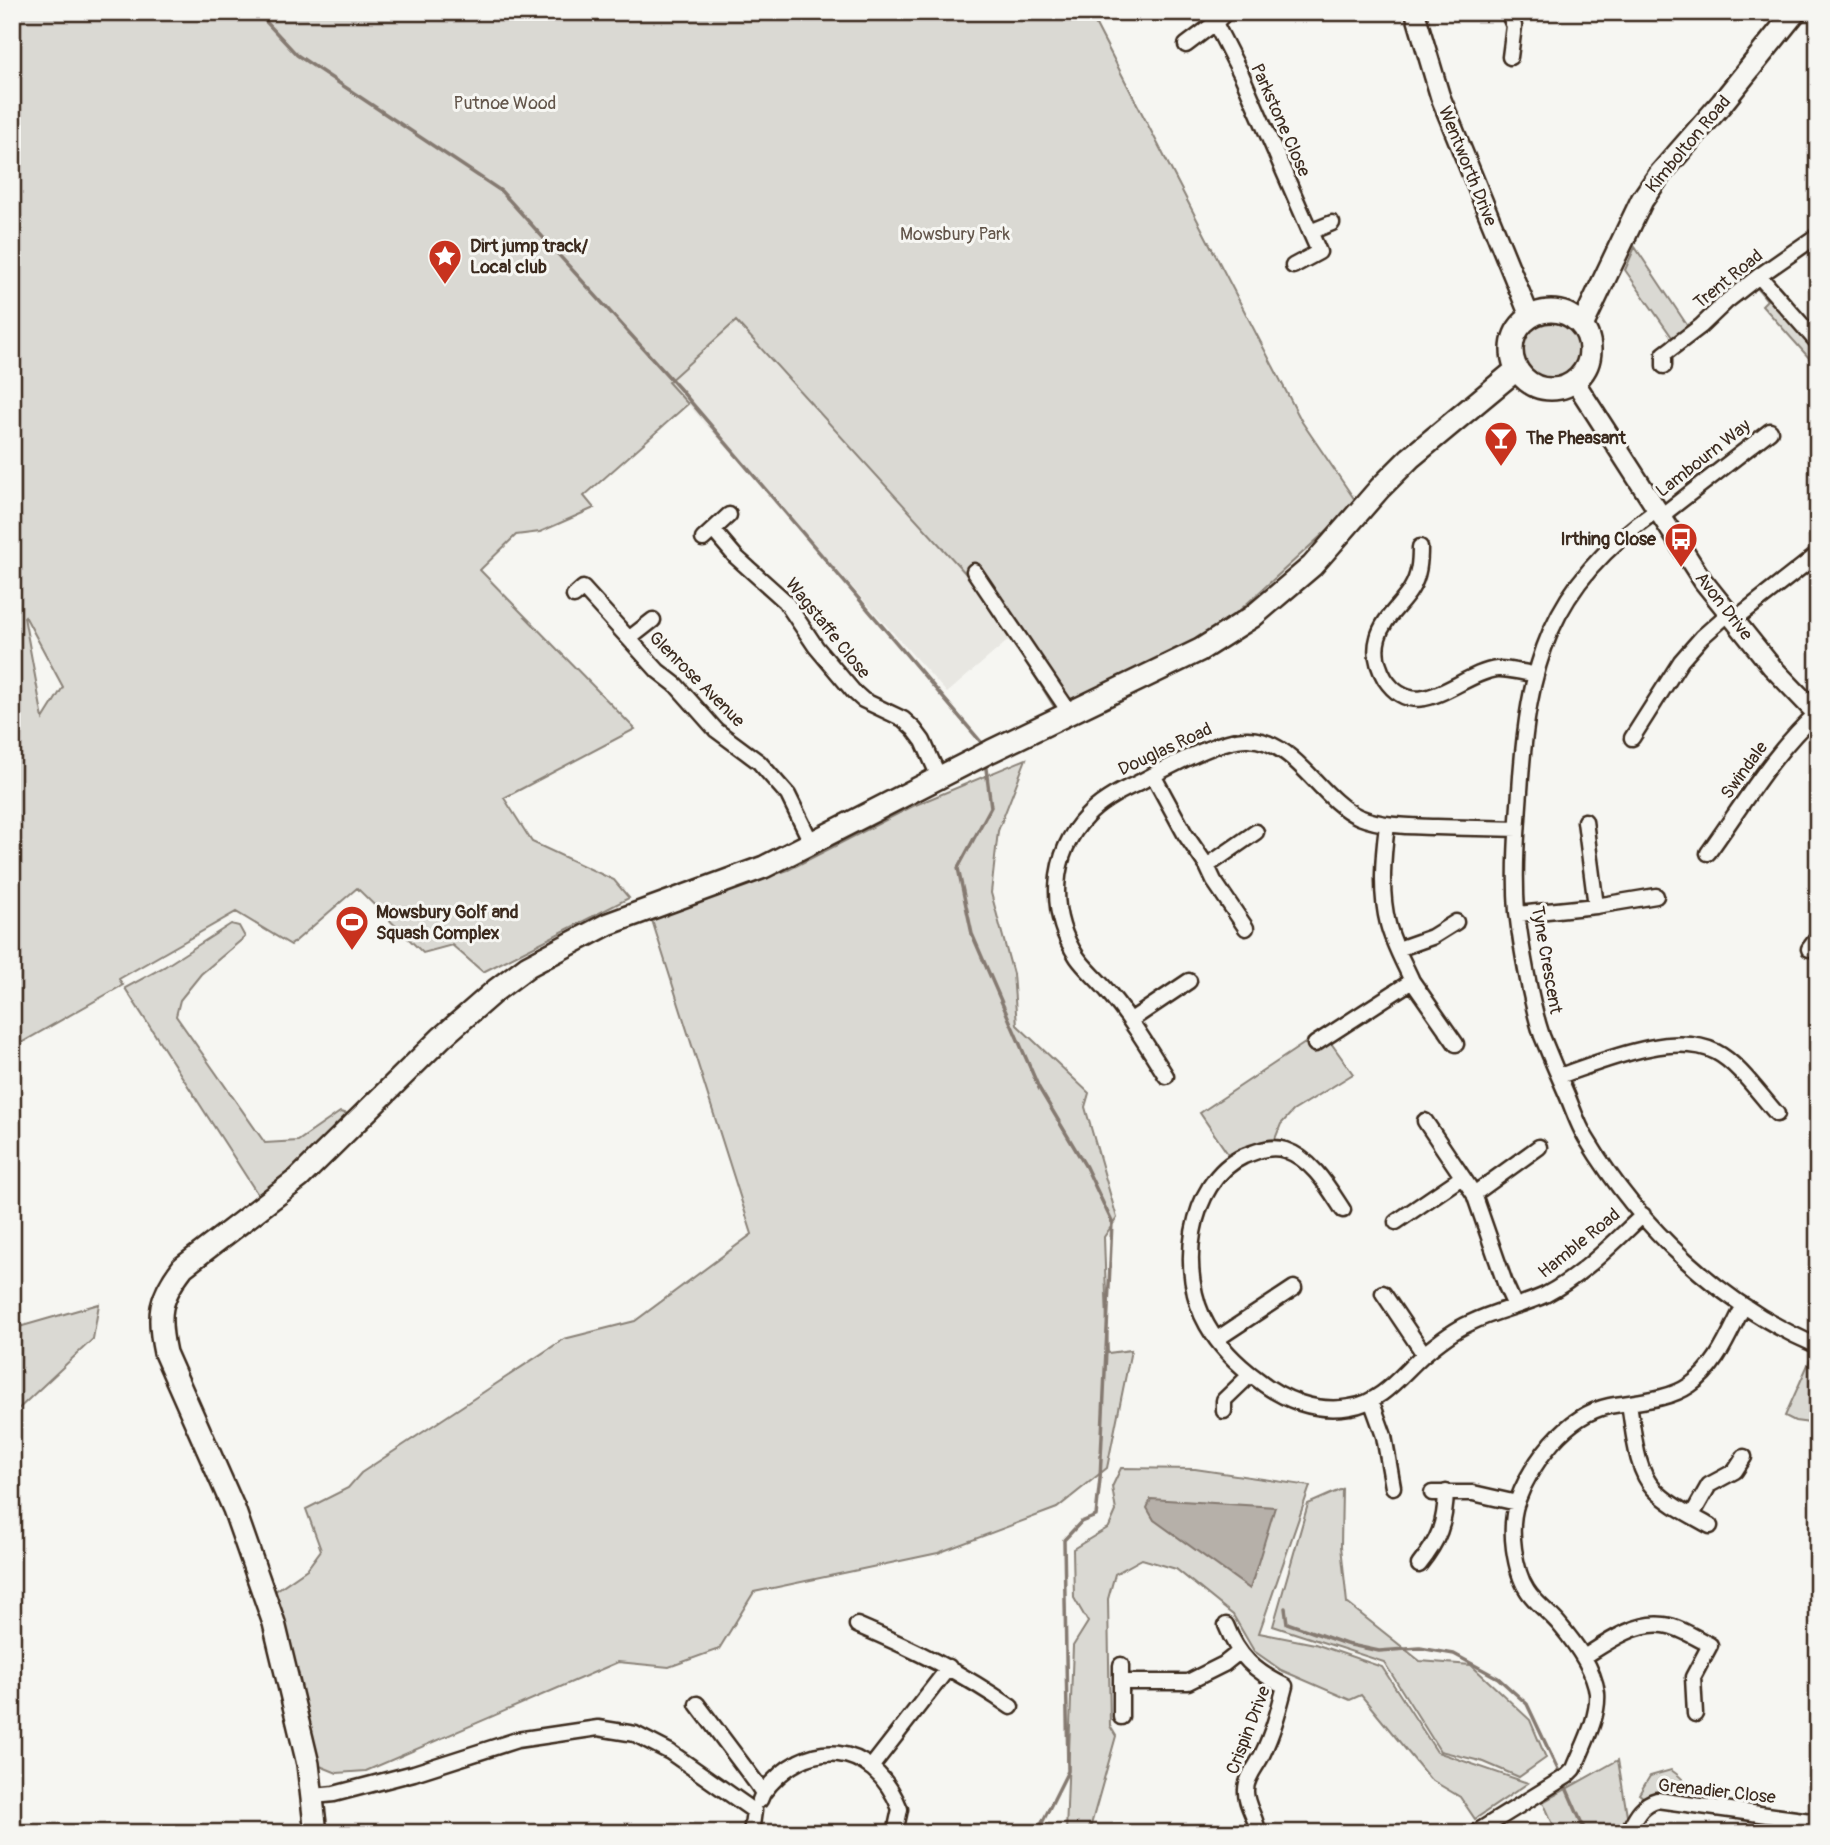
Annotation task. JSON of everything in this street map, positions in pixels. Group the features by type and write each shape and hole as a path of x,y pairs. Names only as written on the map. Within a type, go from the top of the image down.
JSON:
{"main road":[{"name":"Kimbolton Road","path":"1582,326 1642,200 1660,174 1722,103 1795,12"},
{"path":"1552,311 1563,313 1582,326 1591,349 1584,373 1575,382 1564,388 1539,388 1528,383 1516,370 1511,349 1514,337 1520,326 1530,317 1552,311"},
{"path":"316,1833 314,1796 296,1710 262,1584 234,1509 165,1353 159,1326 163,1299 170,1284 184,1267 204,1250 299,1178 440,1038 496,989 528,966 608,924 764,867 982,755 1200,650 1252,617 1312,566 1410,458 1516,370"}],"street":[{"path":"1186,45 1226,12"},
{"name":"Wentworth Drive","path":"1415,12 1444,108 1530,317"},
{"path":"1510,57 1516,21"},
{"name":"Parkstone Close","path":"1215,23 1242,76 1319,252 1293,265"},
{"path":"1310,232 1332,223"},
{"name":"Trent Road","path":"1660,357 1759,276 1818,235"},
{"path":"1759,276 1818,343"},
{"name":"Avon Drive","path":"1575,382 1598,413 1703,580 1772,667 1817,713"},
{"name":"Lambourn Way","path":"1659,513 1770,432"},
{"name":"Tyne Crescent","path":"1659,513 1625,533 1585,574 1547,636 1534,674 1522,759 1517,829 1518,914 1542,1034 1585,1136 1618,1186 1696,1270 1742,1307 1784,1332 1818,1346"},
{"name":"Wagstaffe Close","path":"729,515 708,534 785,601 816,647 853,691 863,700 902,719 914,729 923,741 939,777"},
{"path":"1420,547 1417,576 1411,589 1385,622 1378,638 1376,654 1379,669 1390,686 1406,696 1425,699 1496,669 1534,674"},
{"path":"1632,738 1681,661 1702,637 1818,554"},
{"path":"974,571 1070,713"},
{"name":"Glenrose Avenue","path":"574,596 583,587 658,671 676,685 716,730 759,762 788,795 812,844"},
{"name":"Glenrose Avenue","path":"631,638 653,620"},
{"name":"Swindale","path":"1708,853 1775,760 1817,713"},
{"name":"Douglas Road","path":"1166,1076 1131,1020 1078,958 1065,935 1056,892 1062,854 1072,834 1086,816 1118,792 1227,741 1249,739 1272,744 1287,754 1331,799 1362,818 1387,825 1517,829"},
{"path":"1153,775 1185,834 1246,928"},
{"path":"1585,821 1595,841 1596,905"},
{"path":"1387,825 1383,854 1388,925 1412,981 1456,1044"},
{"path":"1207,866 1256,832"},
{"path":"1518,914 1656,896"},
{"path":"1398,949 1432,937 1456,922"},
{"path":"1131,1020 1189,981"},
{"path":"1315,1045 1412,981"},
{"path":"1559,1076 1663,1044 1691,1045 1715,1051 1729,1061 1777,1114"},
{"path":"1425,1121 1474,1194 1515,1306"},
{"path":"1474,1194 1539,1147"},
{"name":"Hamble Road","path":"1343,1210 1315,1171 1303,1160 1287,1150 1271,1148 1254,1152 1224,1170 1206,1193 1193,1229 1191,1254 1198,1303 1206,1324 1217,1339 1250,1375 1287,1399 1330,1408 1352,1407 1371,1400 1388,1389 1424,1354 1470,1323 1545,1294 1572,1277 1643,1215"},
{"path":"1396,1222 1462,1177"},
{"path":"1217,1339 1294,1288"},
{"path":"1383,1293 1424,1354"},
{"path":"1475,1833 1574,1769 1596,1711 1597,1693 1584,1657 1560,1625 1525,1588 1516,1564 1513,1521 1526,1483 1550,1443 1585,1415 1607,1406 1629,1404 1670,1394 1689,1386 1715,1359 1742,1307"},
{"path":"1221,1401 1250,1375"},
{"path":"1371,1400 1384,1436 1393,1487"},
{"path":"1629,1404 1645,1477 1654,1490 1710,1526"},
{"path":"1692,1515 1709,1485 1735,1471 1744,1457"},
{"path":"1419,1565 1441,1532 1446,1512 1439,1493 1473,1493 1517,1503"},
{"name":"Crispin Drive","path":"1226,1625 1239,1653 1251,1667 1285,1686 1273,1728 1246,1790 1258,1833"},
{"path":"1584,1657 1606,1643 1645,1626 1664,1625 1684,1631 1710,1645 1693,1677 1695,1714"},
{"path":"857,1626 949,1667 981,1685 1011,1707"},
{"path":"1121,1682 1188,1682 1224,1664 1239,1653"},
{"path":"1121,1665 1121,1717"},
{"path":"872,1766 949,1667"},
{"path":"697,1704 763,1793"},
{"path":"314,1796 334,1794 414,1773 517,1740 598,1728 635,1734 670,1752 754,1811"},
{"path":"751,1833 754,1811 763,1793 789,1767 819,1753 843,1755 872,1766 895,1797 900,1809 895,1833"},
{"name":"Grenadier Close","path":"1633,1833 1631,1826 1636,1815 1648,1803 1657,1800 1818,1822"}],"shaded area":[{"path":"736,320 967,575 1011,638 947,693 668,382"},
{"path":"1151,1499 1275,1507 1250,1589 1154,1520 1147,1508"}],"green space":[{"path":"12,12 1096,12 1092,17 1302,422 1357,503 1217,631 1056,710 967,575 736,321 668,382 688,404 584,496 594,508 540,532 516,535 480,570 635,729 504,798 532,842 614,880 629,898 483,972 452,945 423,953 357,888 291,945 236,912 119,979 123,985 12,1048","holes":["25,616 63,687 43,719"]},
{"path":"1635,247 1689,328 1674,340 1625,270"},
{"path":"1758,289 1765,291 1818,351 1818,368 1762,305 1767,300"},
{"path":"1552,319 1564,321 1575,328 1582,339 1582,363 1575,374 1564,381 1552,383 1540,381 1529,374 1522,363 1520,351 1522,339 1529,328 1540,321"},
{"path":"1026,759 998,831 991,893 1013,974 1017,1025 1089,1093 1085,1107 1117,1218 1104,1237 1108,1353 1131,1350 1107,1468 1057,1508 938,1553 754,1592 719,1649 669,1667 618,1662 366,1771 337,1773 315,1764 271,1594 307,1569 321,1550 306,1509 348,1488 361,1473 564,1339 635,1321 752,1234 651,917 788,870 913,806"},
{"path":"231,924 239,926 245,937 201,974 180,1000 176,1016 265,1143 298,1141 340,1112 355,1115 262,1201 125,988 164,967"},
{"path":"1305,1043 1314,1053 1331,1043 1353,1074 1293,1111 1281,1124 1275,1139 1251,1145 1230,1157 1200,1113"},
{"path":"99,1304 93,1339 12,1415 12,1329"},
{"path":"1810,1360 1818,1363 1818,1424 1795,1421 1785,1416"},
{"path":"1121,1468 1195,1469 1310,1486 1259,1633 1315,1644 1382,1667 1437,1752 1528,1783 1475,1819 1460,1797 1430,1779 1361,1695 1350,1700 1281,1670 1254,1651 1233,1615 1176,1569 1142,1559 1115,1574 1108,1599 1110,1726 1116,1736 1089,1832 1066,1833 1073,1646 1088,1622 1074,1598 1073,1549 1109,1527 1116,1511 1112,1487"},
{"path":"1342,1489 1341,1546 1347,1603 1420,1661 1471,1665 1530,1720 1546,1758 1519,1777 1484,1762 1440,1751 1384,1662 1273,1626 1308,1504"},
{"path":"1618,1760 1630,1833 1557,1833 1543,1802"},
{"path":"1671,1770 1684,1781 1688,1798 1651,1793 1644,1798 1639,1794 1650,1776"}],"waterway":[{"path":"257,12 297,55 501,191 679,388 981,742 982,747"},
{"path":"985,761 991,807 958,868 972,934 1039,1088 1086,1167 1112,1222 1096,1516 1081,1522 1064,1540 1068,1771 1037,1833"},
{"path":"1285,1608 1287,1623 1346,1644 1379,1651 1420,1648 1454,1654 1498,1678 1527,1704 1561,1776"},
{"path":"1564,1783 1586,1833"}],"place":[{"name":"Dirt jump track/ Local club","path":"445,286"},
{"name":"The Pheasant","path":"1501,468"},
{"name":"Irthing Close","path":"1681,569"},
{"name":"Mowsbury Golf and Squash Complex","path":"352,952"}],"park label":[{"name":"Putnoe Wood","path":"505,103"},
{"name":"Mowsbury Park","path":"955,234"}]}
